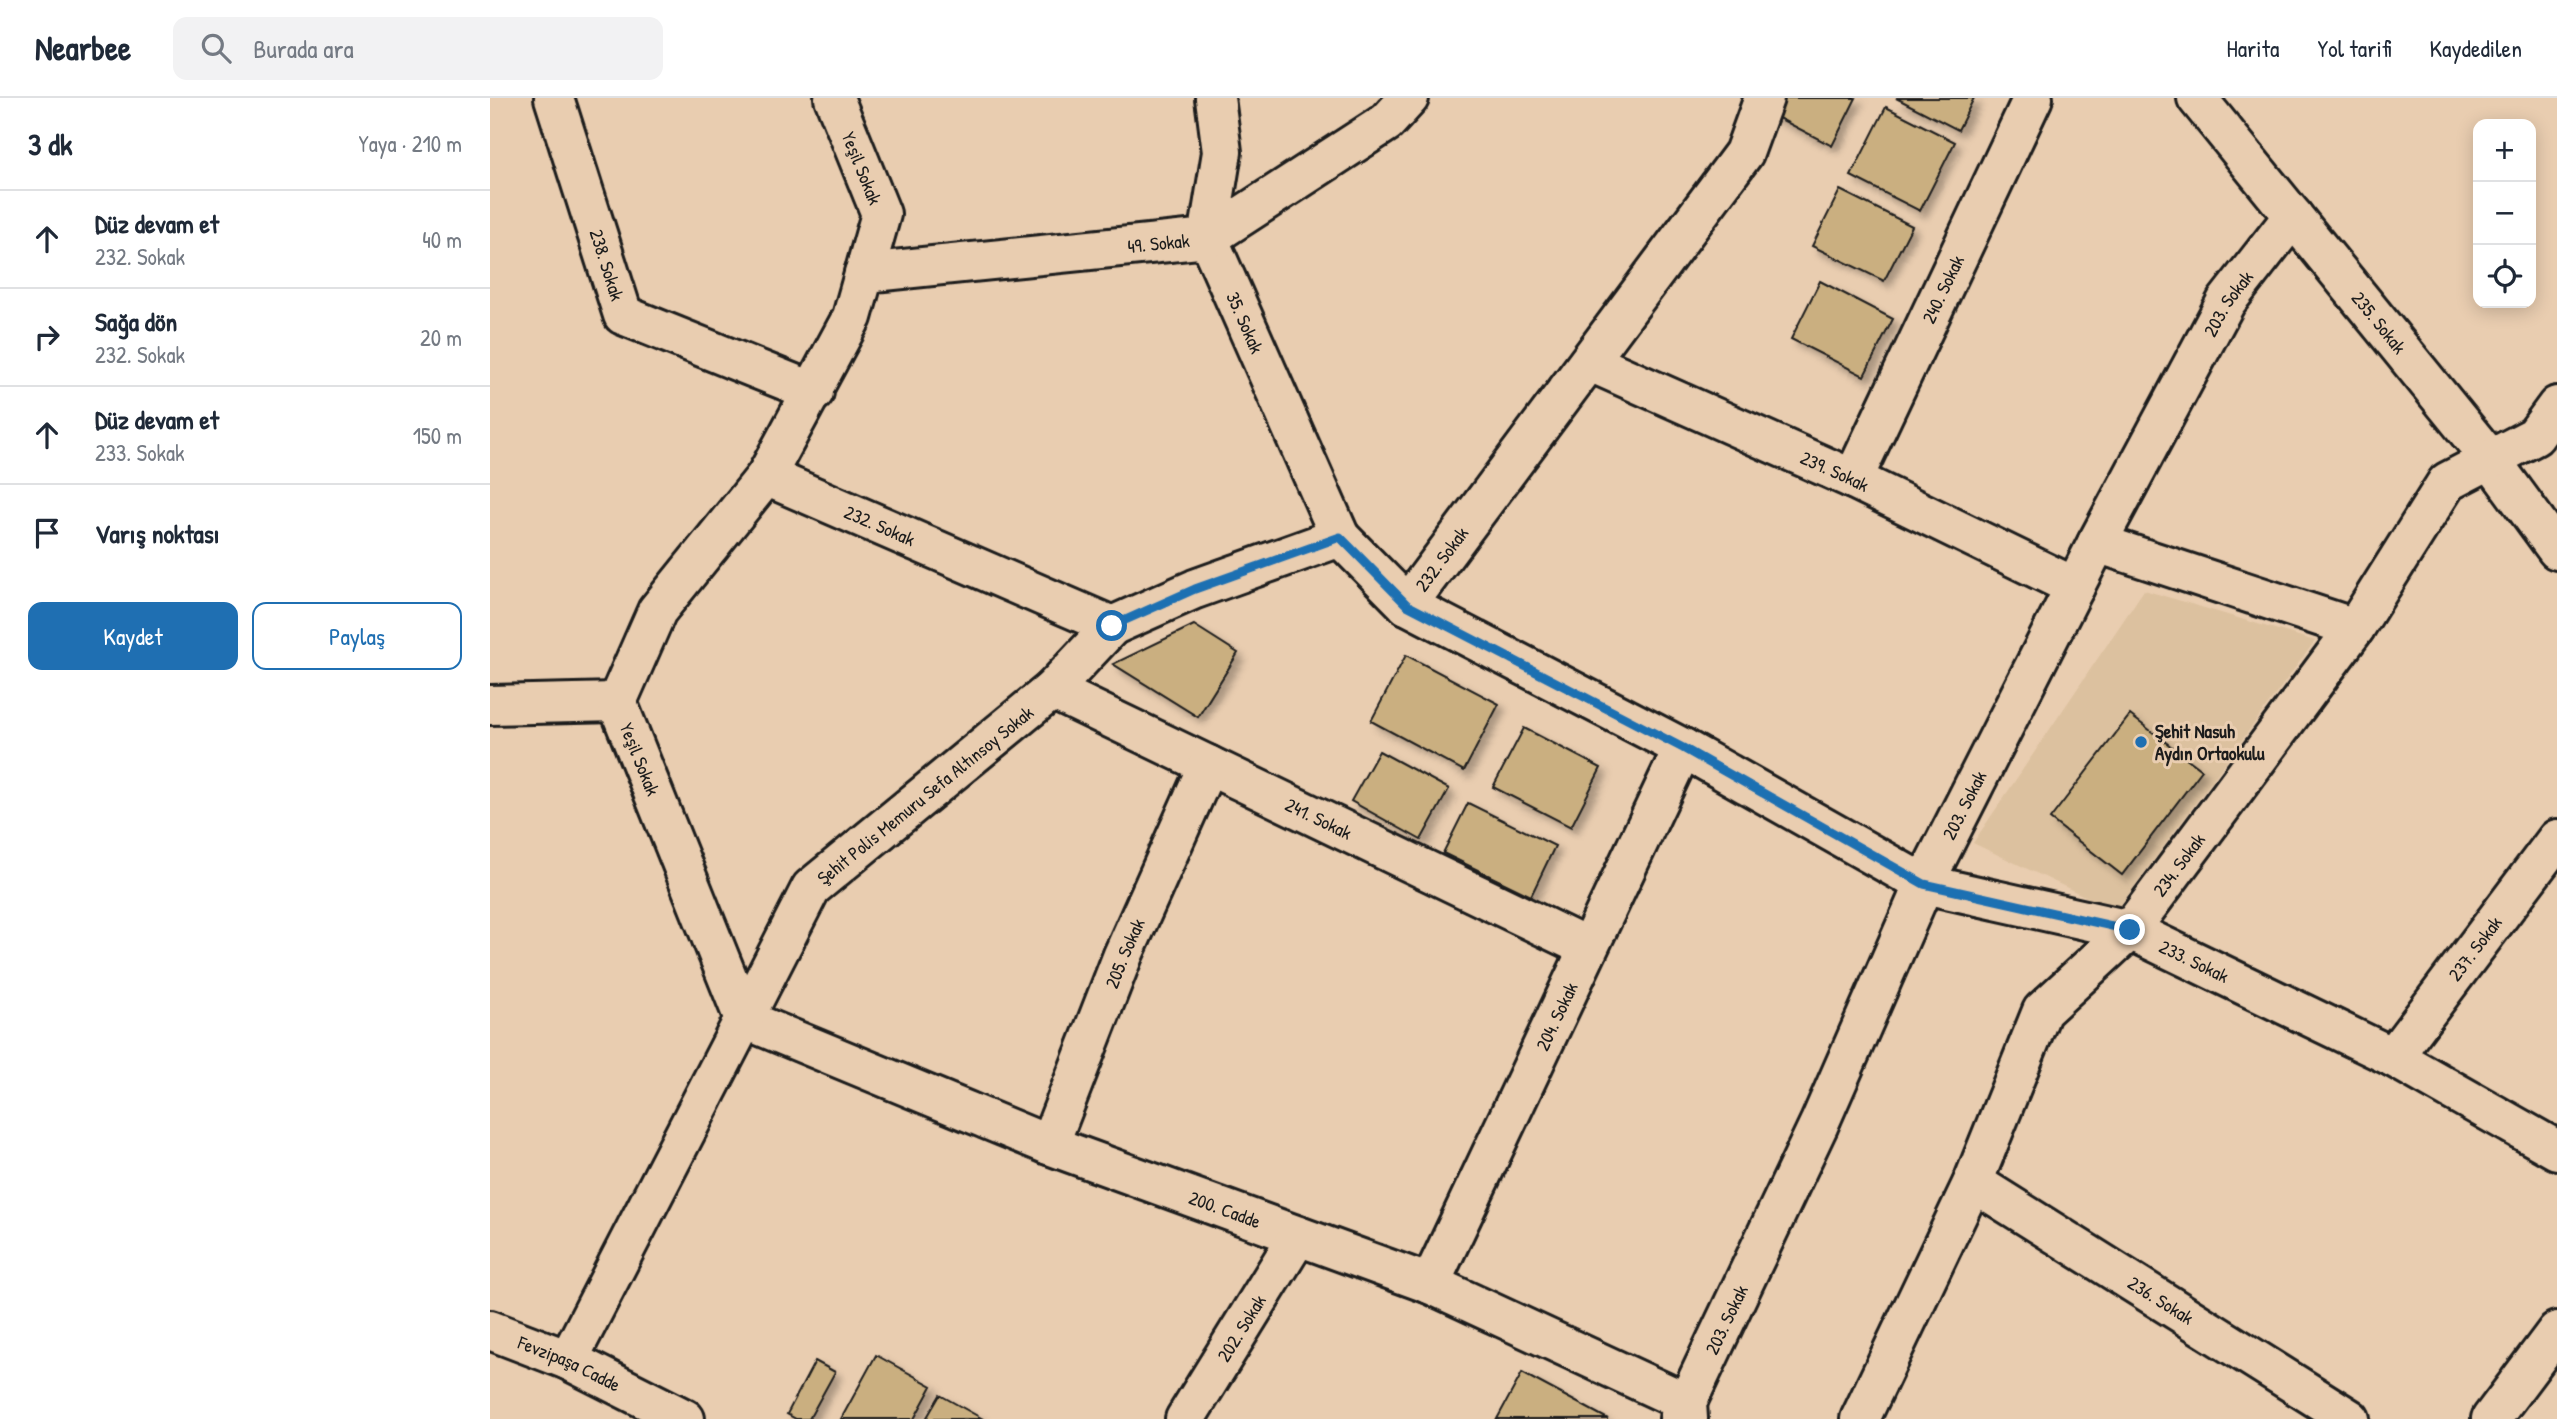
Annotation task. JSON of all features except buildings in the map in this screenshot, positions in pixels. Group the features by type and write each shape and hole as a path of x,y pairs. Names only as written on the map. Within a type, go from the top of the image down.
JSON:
{"street":[{"name":"238. Sokak","path":"554,98 623,315 814,392"},
{"name":"Yeşil Sokak","path":"744,1019 617,702 657,611 766,476 814,392 852,317 881,215 834,98"},
{"path":"1208,238 1222,152 1216,98"},
{"name":"49. Sokak","path":"864,273 1208,238 1387,121 1409,98"},
{"name":"232. Sokak","path":"1340,537 1407,605 1744,153 1764,98"},
{"name":"240. Sokak","path":"1853,479 2033,98"},
{"name":"235. Sokak","path":"2197,98 2491,460 2557,550"},
{"name":"203. Sokak","path":"1685,1414 1819,1124 1924,884 2097,542 2227,302 2294,216"},
{"name":"35. Sokak","path":"1208,238 1340,537"},
{"name":"239. Sokak","path":"1590,362 1853,479 2075,586"},
{"name":"234. Sokak","path":"1860,1419 1973,1182 2042,1011 2130,930 2355,628 2447,482 2535,436 2557,406"},
{"name":"232. Sokak","path":"766,476 1112,626"},
{"path":"1112,626 1195,589 1340,537"},
{"path":"2097,542 2355,628"},
{"name":"233. Sokak","path":"1407,605 1683,748 1924,884 2130,930 2393,1057 2557,1150"},
{"name":"Şehit Polis Memuru Sefa Altınsoy Sokak","path":"744,1019 811,888 1052,690 1112,626"},
{"name":"241. Sokak","path":"1052,690 1586,947"},
{"path":"490,705 617,702"},
{"name":"204. Sokak","path":"1430,1284 1586,947 1683,748"},
{"name":"205. Sokak","path":"1049,1145 1122,955 1208,765"},
{"name":"237. Sokak","path":"2393,1057 2557,839"},
{"path":"568,1360 744,1019"},
{"name":"200. Cadde","path":"744,1019 1049,1145 1430,1284 1685,1414"},
{"name":"236. Sokak","path":"1973,1182 2350,1419"},
{"name":"202. Sokak","path":"1185,1419 1298,1236"},
{"name":"Fevzipaşa Cadde","path":"490,1330 568,1360 670,1415"},
{"path":"2491,1419 2557,1331"}],"shaded area":[{"name":"Şehit Nasuh Aydın Ortaokulu","path":"2144,590 2315,641 2116,911 1973,843"}],"place":[{"name":"Şehit Nasuh Aydın Ortaokulu","path":"2141,742"}],"route":[{"path":"1112,626 1195,589 1340,537 1407,605 1683,748 1924,884 2130,930"}]}
